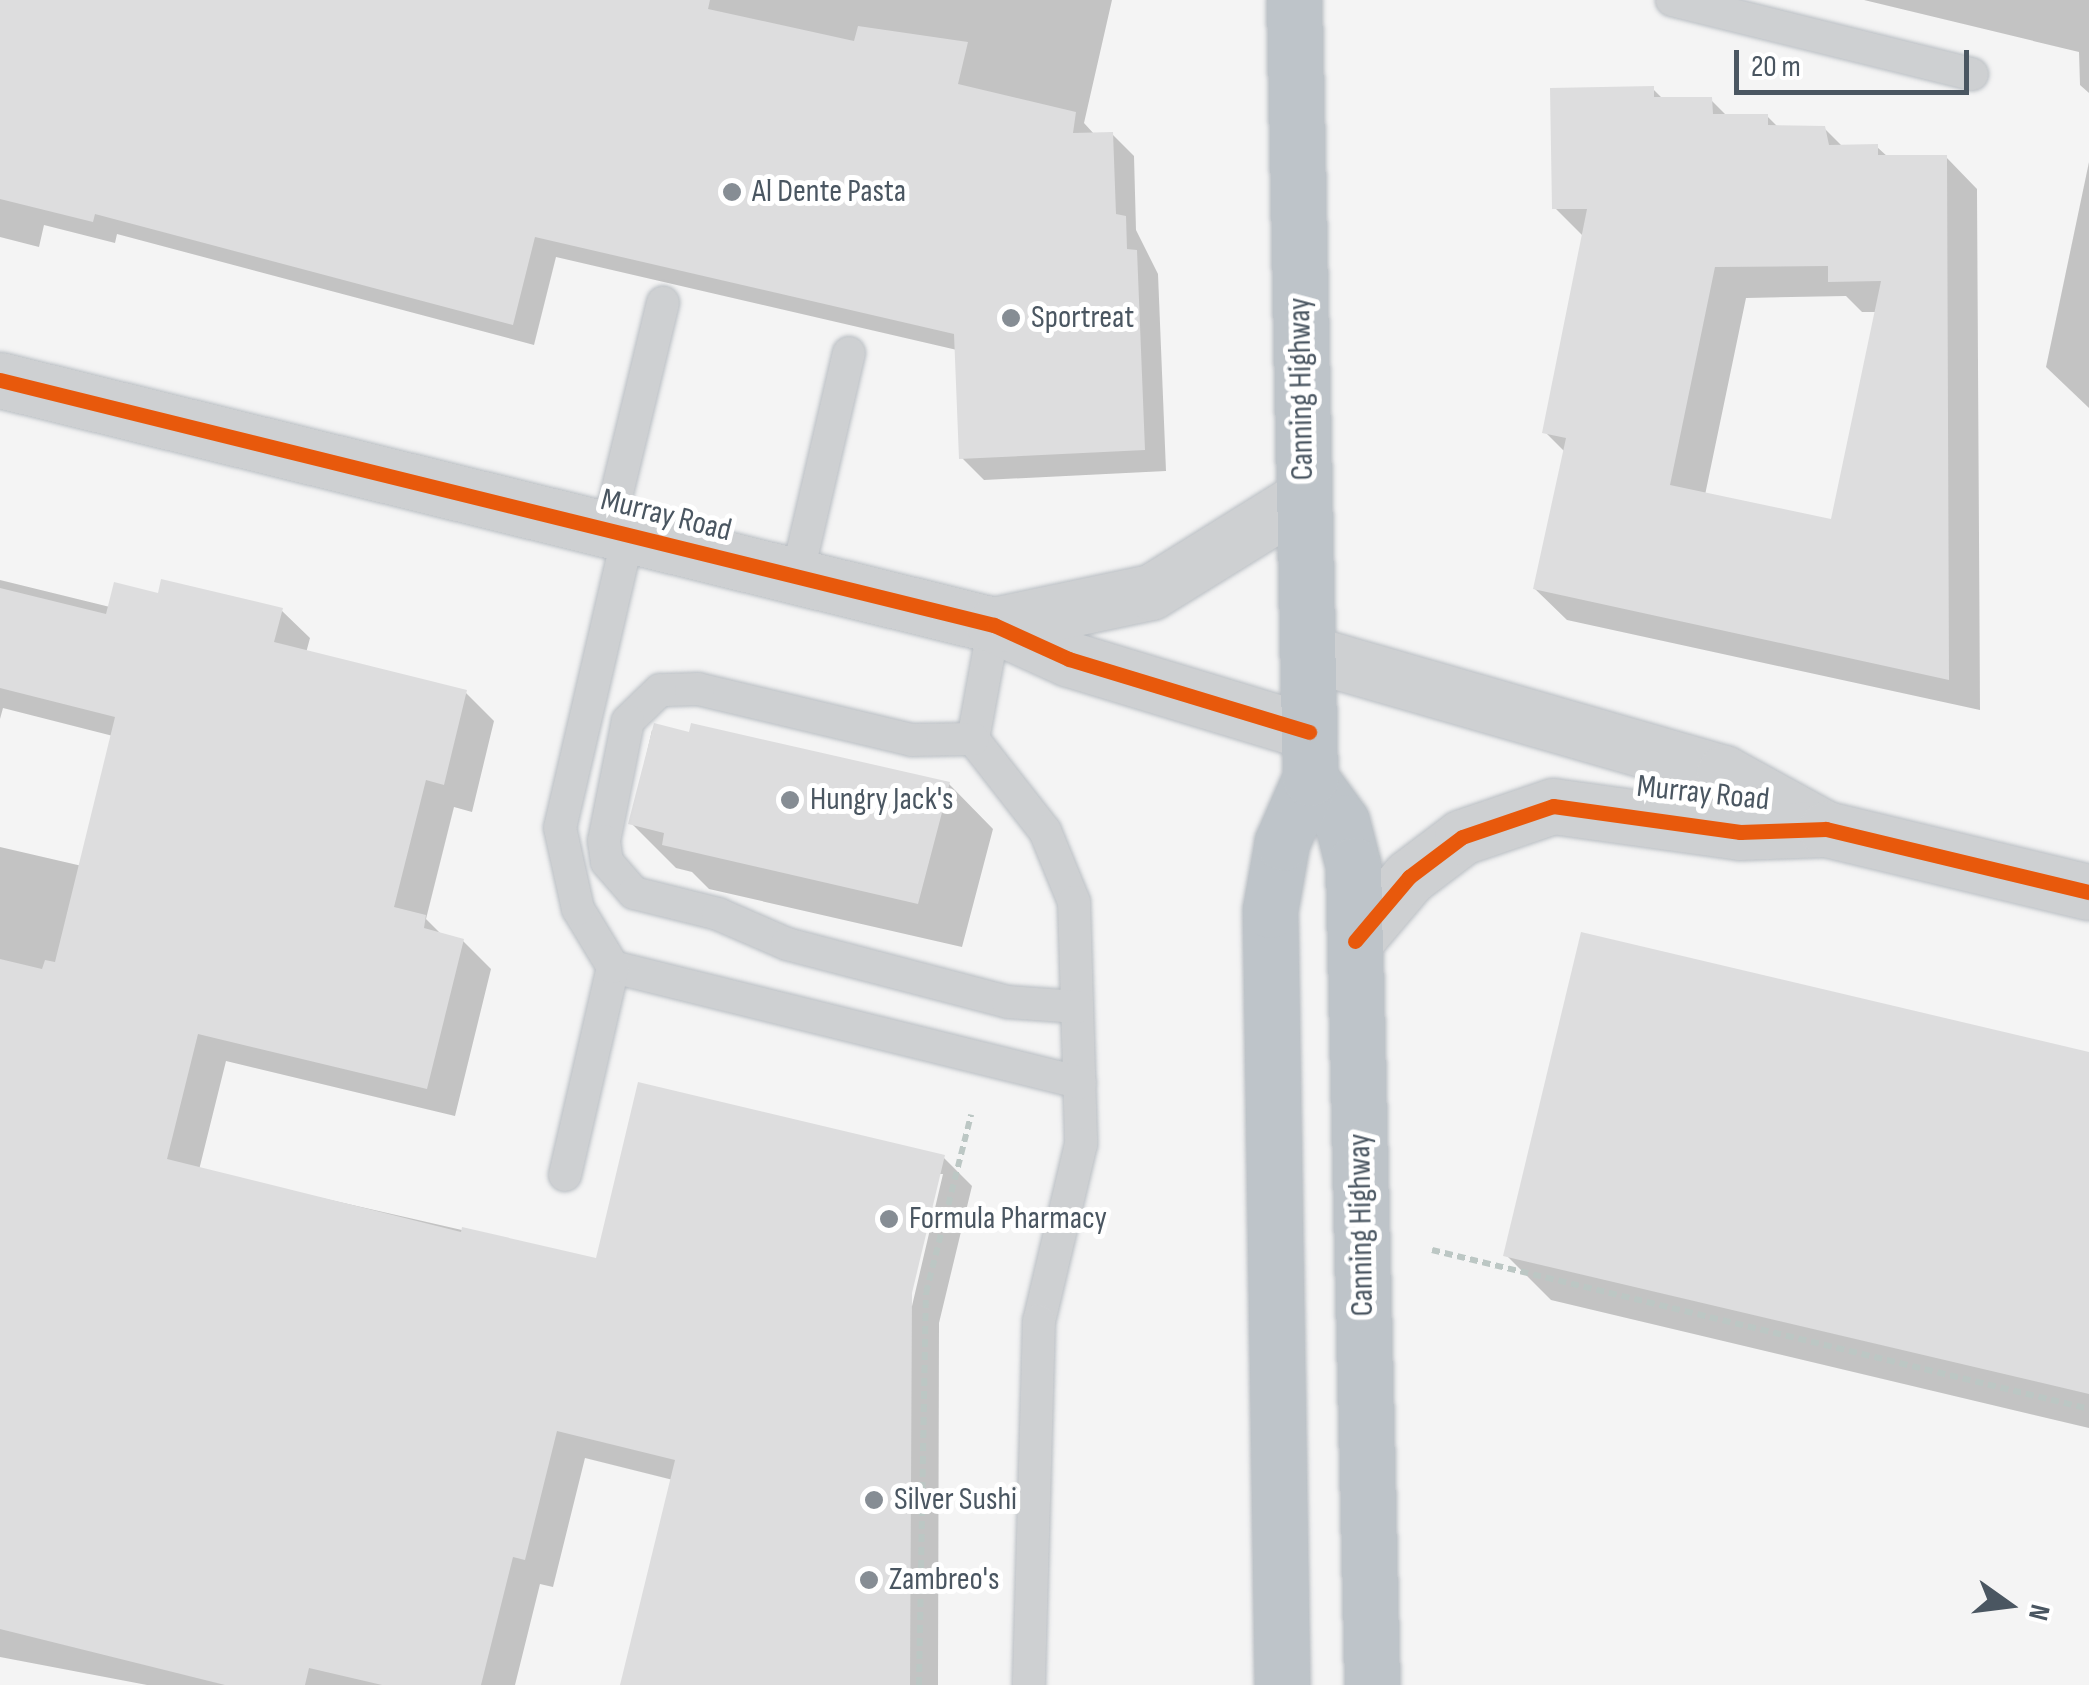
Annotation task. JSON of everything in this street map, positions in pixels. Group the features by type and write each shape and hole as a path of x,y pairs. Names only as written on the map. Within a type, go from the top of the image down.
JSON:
{"highway":[{"name":"Canning Highway","path":"1282,1685 1270,910 1282,842 1310,755 1294,0"},
{"name":"Canning Highway","path":"1310,755 1342,822 1353,865 1372,1685"}],"street":[{"name":"Murray Road","path":"0,380 994,625 1310,755"},
{"name":"Murray Road","path":"994,625 1151,592 1304,497"},
{"name":"Murray Road","path":"1308,653 1724,773 1826,829 2089,892"},
{"name":"Murray Road","path":"1355,941 1373,913 1431,858 1490,822 1519,812 1578,806 1740,832 1826,829"}],"lane":[{"path":"1672,0 1972,74"},
{"path":"565,1175 613,968 578,908 560,828 663,303"},
{"path":"797,576 849,353"},
{"path":"994,625 973,739 1062,864 1074,902 1078,1007 1081,1144 1040,1320 1030,1685"},
{"path":"973,739 912,740 698,688 660,690 628,721 604,841 607,862 634,893 718,914 788,944 1008,1002 1078,1007"},
{"path":"613,968 1080,1083"}],"path":[{"path":"919,1685 926,1293 973,1110"},
{"path":"1416,1246 2089,1409"}],"building":[{"path":"0,0 710,0 708,9 854,41 858,26 968,42 958,84 1076,112 1073,133 1113,132 1116,214 1126,216 1127,249 1137,250 1145,450 959,459 954,334 535,237 513,325 95,214 93,222 0,199"},
{"path":"1654,86 1654,97 1712,97 1713,114 1768,114 1768,125 1825,126 1829,145 1878,144 1878,155 1947,155 1949,680 1533,589 1566,438 1542,433 1587,209 1552,209 1550,88","holes":["1828,266 1828,282 1881,281 1831,519 1670,485 1715,267"]},
{"path":"161,579 283,608 274,642 467,690 444,785 426,780 394,907 426,915 424,928 464,939 427,1089 198,1034 167,1159 461,1232 462,1227 596,1258 638,1082 945,1155 912,1293 910,1685 620,1685 675,1460 557,1431 525,1560 513,1557 481,1685 382,1685 309,1668 305,1685 225,1685 0,1629 0,959 42,969 45,960 55,962 115,717 0,688 0,588 106,614 114,582 158,593"},
{"name":"Hungry Jack's","path":"654,723 689,732 691,723 950,782 918,904 662,845 664,833 628,824"},
{"path":"1581,932 2089,1052 2089,1394 1503,1256"}],"cycle path":[{"path":"0,380 994,625 1069,659 1309,732"},
{"path":"1355,941 1409,877 1462,837 1553,806 1740,832 1826,829 2089,892"}],"place":[{"name":"Al Dente Pasta","path":"732,192"},
{"name":"Sportreat","path":"1011,318"},
{"name":"Hungry Jack's","path":"790,800"},
{"name":"Formula Pharmacy","path":"889,1219"},
{"name":"Silver Sushi","path":"874,1500"},
{"name":"Zambreo's","path":"869,1580"}]}
